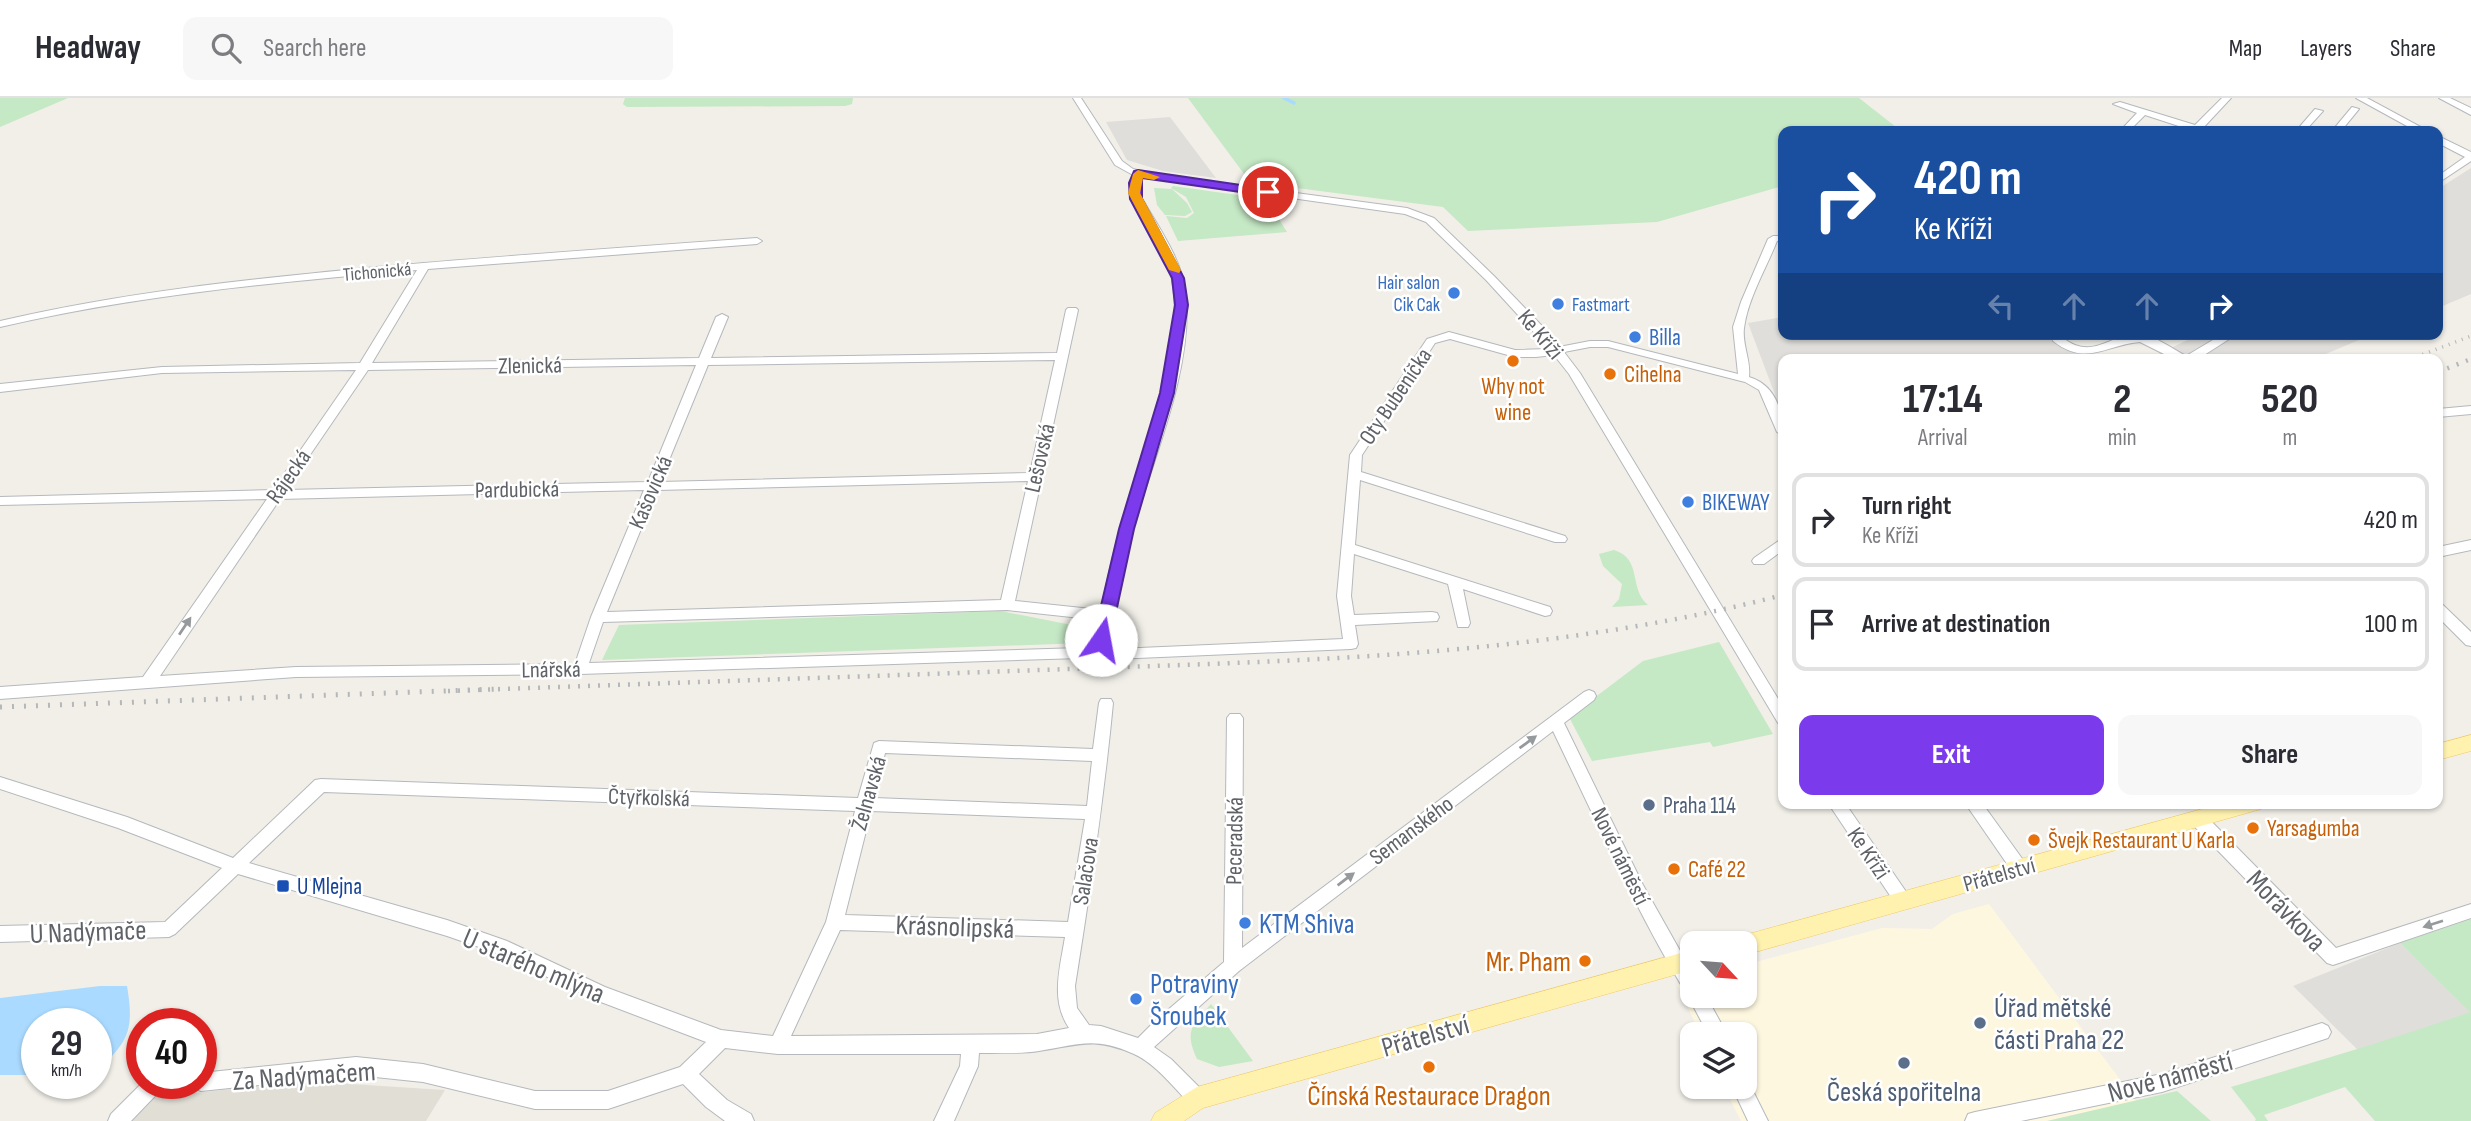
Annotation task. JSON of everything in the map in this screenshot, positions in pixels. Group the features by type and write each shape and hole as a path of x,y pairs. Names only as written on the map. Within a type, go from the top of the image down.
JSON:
{"main road":[{"path":"2443,751 2471,743"},
{"name":"Přátelství","path":"1757,942 2233,809"},
{"name":"Přátelství","path":"1163,1121 1197,1098 1680,963"}],"street":[{"path":"1077,98 1114,158 1124,168 1138,174 1134,193 1174,266 1181,305 1167,393 1127,529 1100,645 1114,654 1351,644 1348,620 1432,617"},
{"path":"2203,126 2227,98"},
{"path":"2360,98 2413,126"},
{"path":"2442,98 2471,112"},
{"path":"2117,104 2187,126"},
{"path":"2340,126 2355,109"},
{"path":"2304,126 2318,111"},
{"path":"2129,126 2143,112"},
{"path":"2165,126 2171,121"},
{"path":"2443,142 2471,156 2443,176"},
{"name":"Ke Kříži","path":"1138,174 1420,214 1430,220 1490,278 1556,350 1600,413 1778,711"},
{"path":"1778,237 1773,239 1741,319 1738,336 1744,356 1743,379 1764,388 1778,420"},
{"name":"Tichonická","path":"0,324 51,311 149,293 425,266 757,241"},
{"name":"Rájecká","path":"147,683 364,367 425,266"},
{"name":"Lešovská","path":"1007,605 1072,310"},
{"name":"Kašovická","path":"580,668 598,617 722,317"},
{"name":"Oty Bubeníčka","path":"1348,620 1344,596 1356,455 1431,341 1450,335 1525,354 1584,344 1608,344 1743,379"},
{"path":"2058,340 2064,346 2083,354 2126,340"},
{"path":"2147,340 2176,354"},
{"path":"2196,354 2221,340"},
{"name":"Zlenická","path":"0,388 162,370 1062,356"},
{"path":"2443,413 2471,410"},
{"name":"Oty Bubeníčka","path":"1354,474 1560,538"},
{"name":"Pardubická","path":"0,501 1035,477"},
{"path":"2443,551 2471,545"},
{"path":"1348,547 1545,611"},
{"path":"1759,561 1778,547"},
{"path":"1454,582 1463,623"},
{"path":"598,617 1007,605 1107,617"},
{"path":"2443,614 2471,641"},
{"name":"Lnářská","path":"0,693 296,672 580,668 1081,653 1100,645"},
{"name":"Semanského","path":"1141,1048 1162,1026 1233,965 1589,696"},
{"name":"Salačova","path":"1084,1033 1073,1020 1066,999 1094,813 1106,703"},
{"name":"Peceradská","path":"1233,965 1236,718"},
{"name":"Nové náměstí","path":"1556,721 1680,954"},
{"name":"Želnavská","path":"778,1045 835,922 878,747 1101,755"},
{"name":"U starého mlýna","path":"0,783 134,827 237,867 507,948 599,993 721,1039 778,1045 1038,1044 1084,1033"},
{"name":"Čtyřkolská","path":"237,867 321,785 1094,813"},
{"name":"Ke Kříži","path":"1840,809 1903,901"},
{"path":"1977,809 2020,869"},
{"name":"Morávkova","path":"2198,819 2333,957 2471,911"},
{"name":"U Nadýmače","path":"0,934 169,929 237,867"},
{"name":"Krásnolipská","path":"835,922 1076,930"},
{"name":"Nové náměstí","path":"1975,1121 2162,1083 2322,1032"},
{"path":"1084,1033 1113,1038 1141,1048 1164,1065 1197,1098"},
{"name":"Za Nadýmačem","path":"217,1080 356,1066 423,1073 536,1100 608,1100 686,1074 721,1039"},
{"path":"944,1121 970,1066 971,1045"},
{"path":"686,1074 712,1101 744,1121"},
{"path":"118,1121 139,1099"},
{"path":"1747,1099 1758,1121"}],"shaded area":[{"path":"1170,117 1216,178 1163,171 1127,160 1106,122"},
{"path":"2471,168 2471,294 2443,306 2443,186"},
{"path":"1778,318 1778,340 2062,340 2079,354 1778,354 1778,403 1748,323"},
{"path":"2188,340 2359,340 2326,354 2158,354"},
{"path":"1989,904 2136,1101 2047,1121 1741,1121 1730,1099 1757,1099 1757,1022 1694,1022 1688,1008 1757,1008 1757,962 1882,928 1932,929 1953,914"},
{"path":"2400,943 2471,1012 2359,1051 2293,986"},
{"path":"303,1081 445,1090 426,1121 120,1121 140,1099 217,1099 217,1090"}],"green space":[{"path":"0,98 68,98 0,127"},
{"path":"625,98 853,98 852,104 845,106 627,107 623,104"},
{"path":"1188,98 1859,98 1895,126 1778,126 1778,187 1657,222 1468,231 1443,207 1250,182"},
{"path":"1173,186 1266,199 1287,232 1178,241 1166,216 1187,218 1194,213 1186,197 1171,188"},
{"path":"1154,188 1172,189 1187,203 1192,212 1185,216 1165,215 1157,205"},
{"path":"1614,550 1629,560 1638,590 1648,605 1612,607 1619,599 1622,584 1603,566 1599,554"},
{"path":"1000,611 1077,626 1084,643 602,660 619,625"},
{"path":"1719,642 1773,734 1713,747 1710,742 1592,761 1569,717 1643,661"},
{"path":"2471,919 2471,1121 2375,1121 2345,1087 2264,1115 2268,1121 2255,1121 2231,1087 2470,1012 2400,943"},
{"path":"1211,1004 1253,1061 1219,1067 1197,1059 1191,1042 1192,1029"},
{"path":"2177,1091 2211,1121 2047,1121"}],"water":[{"path":"100,986 127,986 130,1008 126,1008 126,1035 112,1055 112,1008 21,1008 21,1075 0,1075 0,998"}],"waterway":[{"path":"1284,98 1294,103"}],"railway":[{"path":"2424,354 2471,336"},
{"path":"2443,370 2471,359"},
{"path":"448,691 1269,662 1441,651 1612,630 1698,615 1778,596"},
{"path":"0,707 498,689"}],"slow traffic":[{"path":"1154,177 1138,174 1134,193 1175,270"}],"place":[{"name":"Hair salon Cik Cak","path":"1454,293"},
{"name":"Fastmart","path":"1558,304"},
{"name":"Billa","path":"1635,337"},
{"name":"Why not wine","path":"1513,361"},
{"name":"Cihelna","path":"1610,374"},
{"name":"BIKEWAY","path":"1688,502"},
{"name":"Praha 114","path":"1649,805"},
{"name":"Yarsagumba","path":"2253,828"},
{"name":"Švejk Restaurant U Karla","path":"2034,840"},
{"name":"Café 22","path":"1674,869"},
{"name":"U Mlejna","path":"283,886"},
{"name":"KTM Shiva","path":"1245,923"},
{"name":"Mr. Pham","path":"1585,961"},
{"name":"Potraviny Šroubek","path":"1136,999"},
{"name":"Úřad mětské části Praha 22","path":"1980,1023"},
{"name":"Česká spořitelna","path":"1904,1063"},
{"name":"Čínská Restaurace Dragon","path":"1429,1067"}],"route":[{"path":"1101,640 1117,566 1167,393 1180,325 1178,278 1174,266 1136,199 1134,193 1138,174 1268,192"}]}
